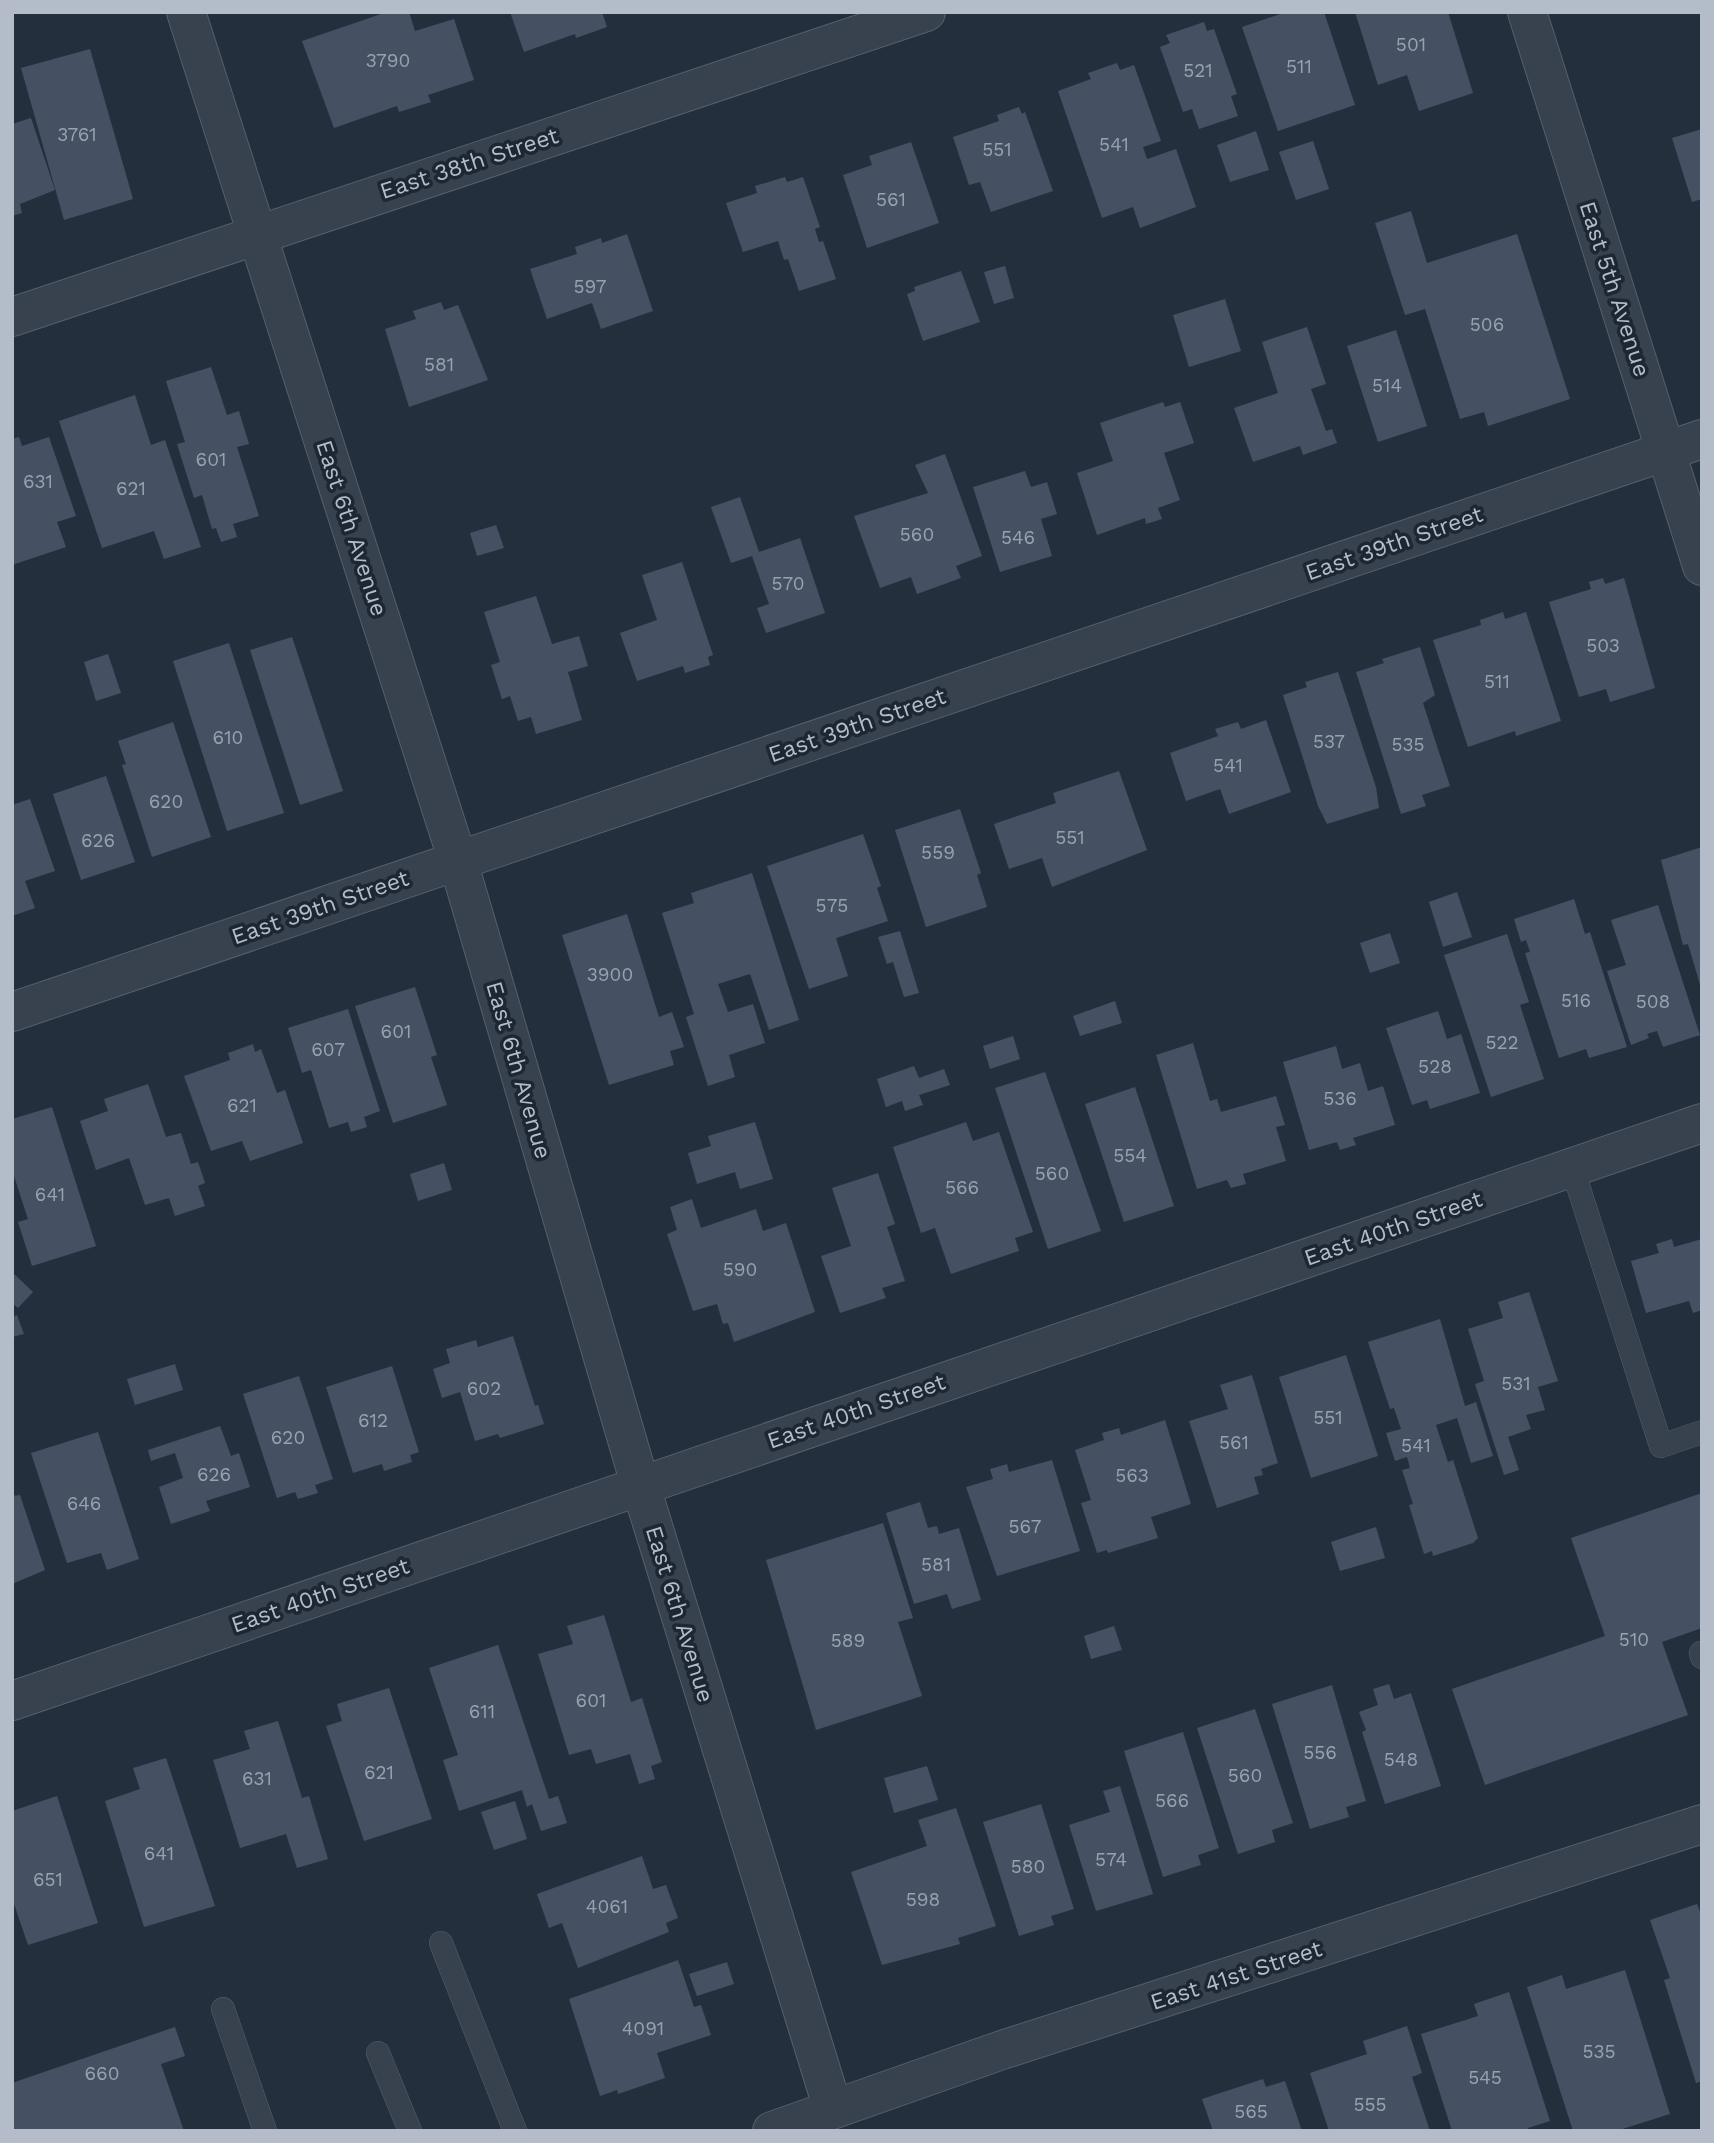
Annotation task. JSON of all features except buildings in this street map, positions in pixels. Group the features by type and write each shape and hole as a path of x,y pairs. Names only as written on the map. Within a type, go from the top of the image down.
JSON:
{"street":[{"name":"East 6th Avenue","path":"186,12 458,861 640,1484 837,2120"},
{"name":"East 38th Street","path":"12,317 926,12"},
{"name":"East 5th Avenue","path":"1527,12 1684,445 1702,566"},
{"name":"East 39th Street","path":"12,1012 1684,445"},
{"name":"East 40th Street","path":"12,1701 1702,1123"},
{"name":"East 41st Street","path":"772,2131 837,2120 1016,2046 1702,1824"}],"lane":[{"path":"1572,1167 1661,1446 1702,1433"},
{"path":"441,1943 515,2131"},
{"path":"223,2009 265,2131"},
{"path":"379,2053 410,2131"}]}
